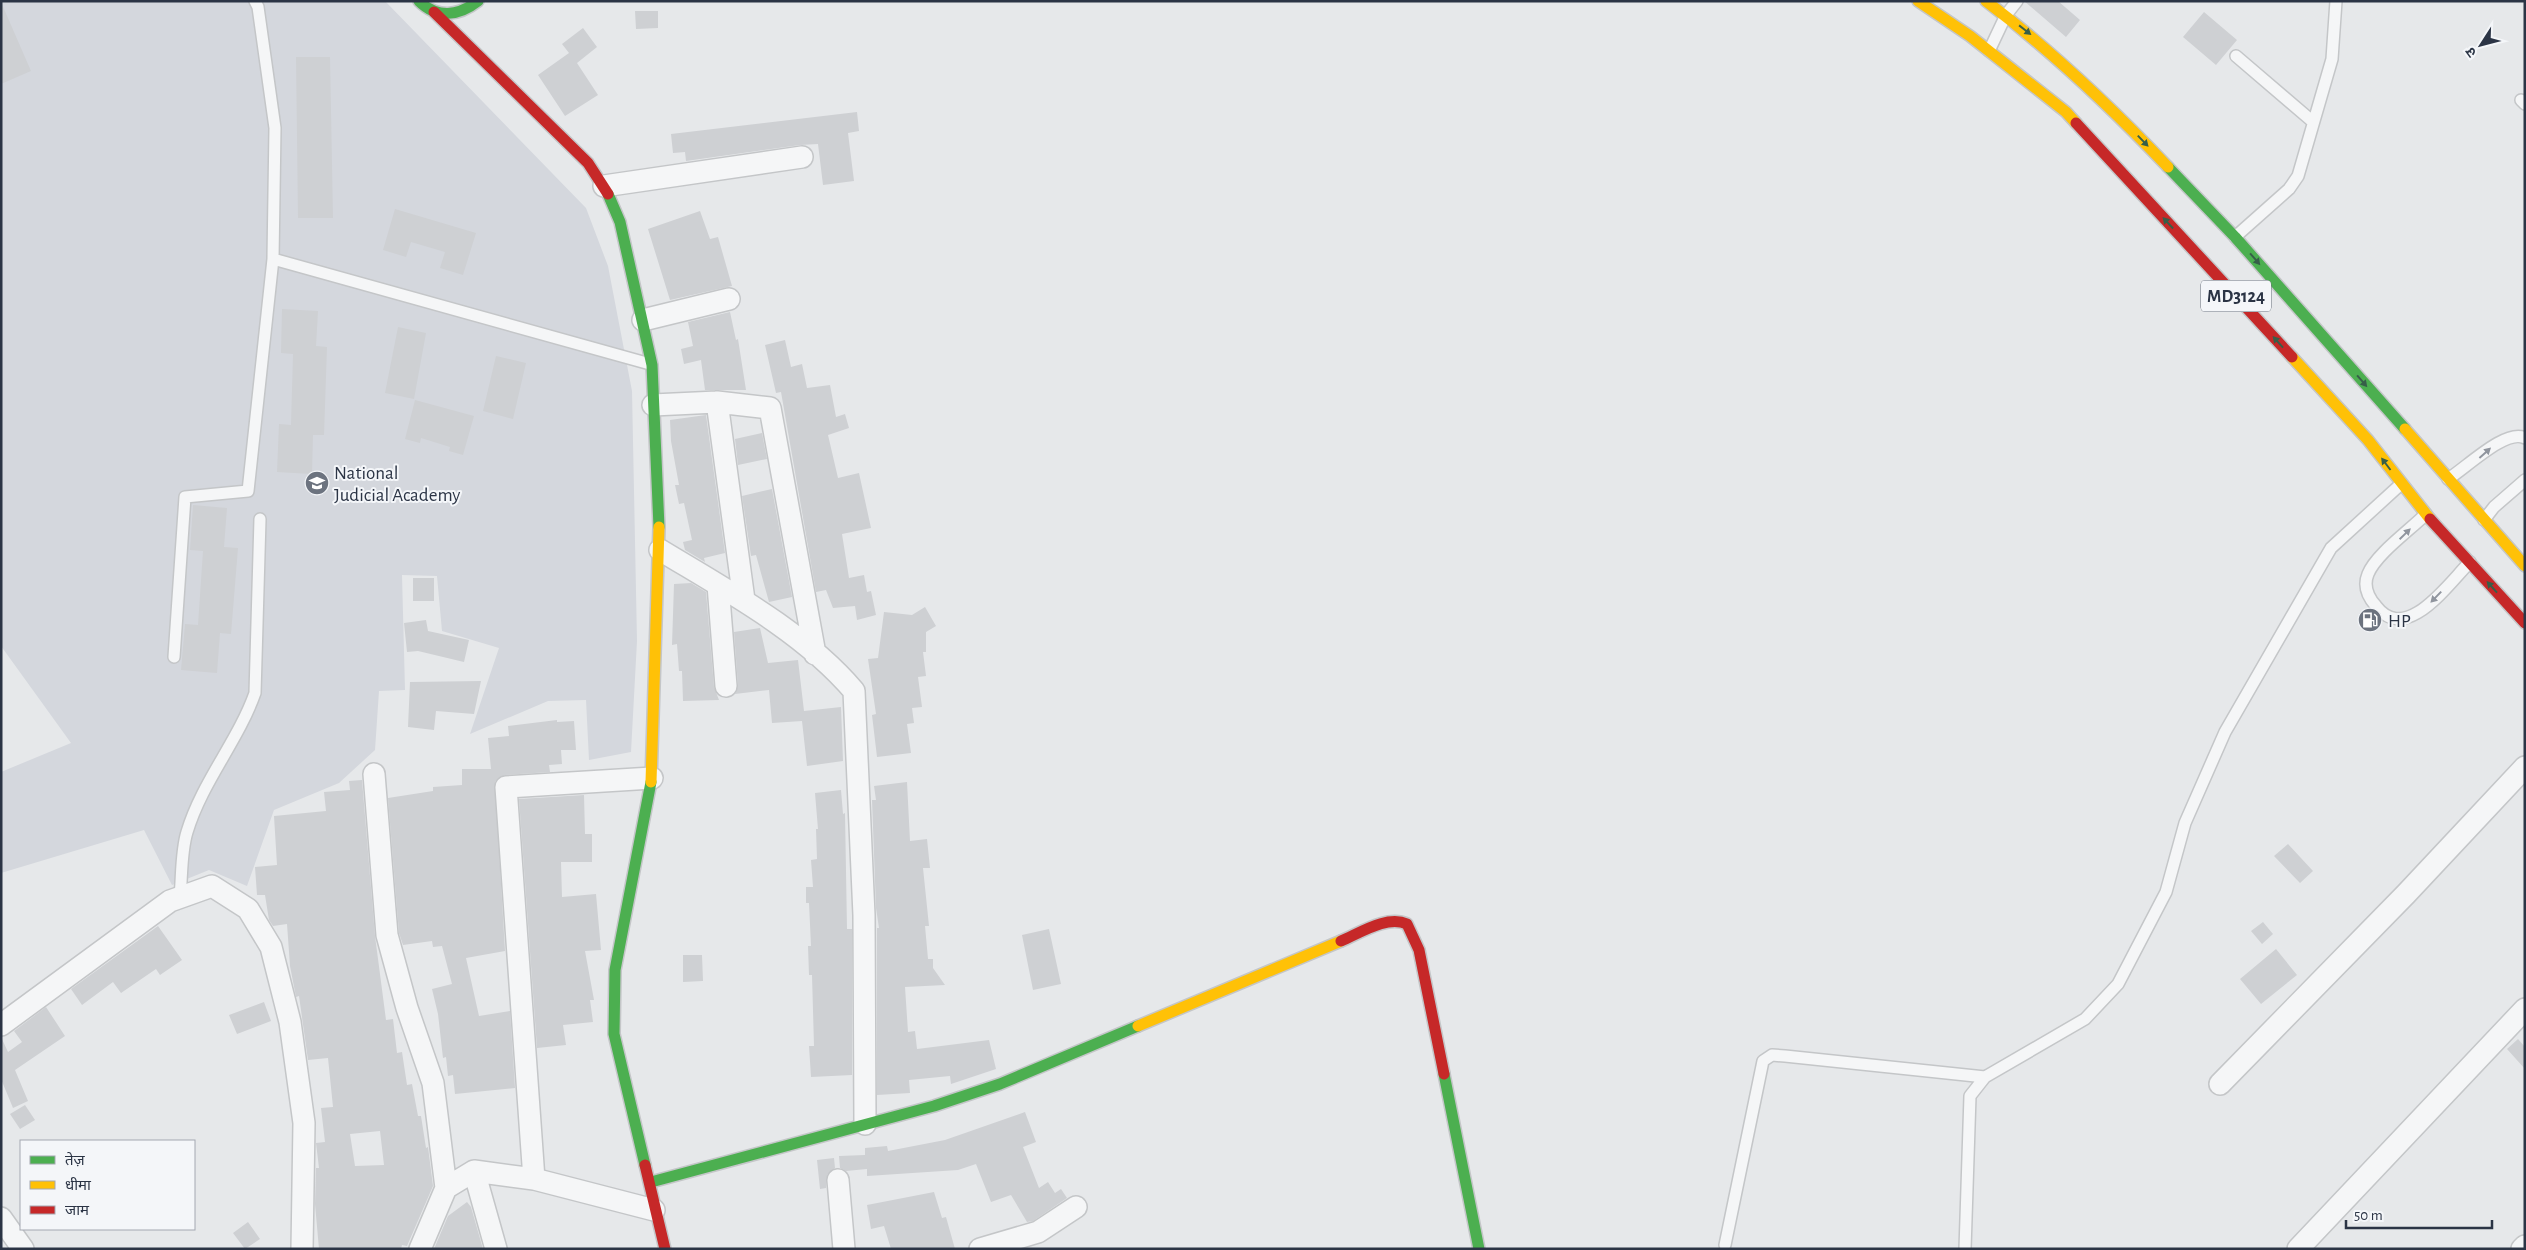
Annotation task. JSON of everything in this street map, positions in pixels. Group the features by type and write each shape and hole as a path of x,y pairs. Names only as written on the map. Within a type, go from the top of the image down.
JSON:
{"street":[{"path":"419,1 434,12 588,163 604,186 620,222 652,365 660,550 652,778 615,970 614,1034 651,1182 654,1210 665,1249"},
{"path":"434,12 460,13 478,1"},
{"name":"MD3124","path":"1918,1 1990,51 2066,112 2368,440 2426,514 2525,623"},
{"name":"MD3124","path":"1986,1 2045,45 2093,90 2235,237 2525,566"},
{"path":"604,186 802,157"},
{"path":"643,320 729,299"},
{"path":"653,405 717,402 770,408 815,654"},
{"path":"717,402 744,600"},
{"path":"660,550 744,600 836,670 854,691 864,915 865,1124"},
{"path":"718,585 726,686"},
{"path":"2220,1084 2393,908 2525,766"},
{"path":"374,774 387,935 407,1008 433,1083 446,1188 420,1249"},
{"path":"534,1178 506,787 652,778"},
{"path":"1,1025 170,901 212,886 248,909 270,947 290,1022 304,1123 302,1249"},
{"path":"651,1182 934,1106 1000,1084 1387,922 1398,920 1407,924 1420,950 1480,1249"},
{"path":"2298,1249 2525,1009"},
{"path":"446,1188 474,1170 534,1178 654,1210"},
{"path":"474,1170 496,1249"},
{"path":"838,1180 844,1249"},
{"path":"980,1249 1038,1232 1076,1208"},
{"path":"1,1218 23,1249"}],"lane":[{"path":"174,657 185,497 248,491 273,259 275,128 258,6 255,1"},
{"path":"1990,51 2006,16 2017,1"},
{"path":"2235,237 2289,189 2298,176 2312,121 2332,60 2336,1"},
{"path":"2236,56 2312,121"},
{"path":"273,259 652,365"},
{"path":"2448,479 2507,437 2519,435 2525,438"},
{"path":"2484,520 2494,507 2525,480"},
{"path":"1965,1249 1970,1096 1985,1077 2085,1019 2118,984 2166,892 2185,824 2225,732 2331,548 2401,484"},
{"path":"2426,514 2381,557 2368,575 2366,588 2372,601 2382,614 2398,620 2411,618 2425,608 2470,562"},
{"path":"180,897 186,834 194,813 248,714 255,693 260,519"},
{"path":"1726,1245 1763,1061 1772,1055 1985,1077"}],"shaded area":[{"name":"National Judicial Academy","path":"1,1 385,1 586,208 608,266 632,391 637,641 631,752 589,760 586,700 548,701 470,734 499,648 442,631 437,576 402,575 405,690 379,691 375,750 339,783 274,810 247,886 209,870 172,885 144,830 1,873 1,772 71,743 1,646"}],"building":[{"path":"2024,1 2058,1 2080,20 2066,37"},
{"path":"1,2 31,71 1,84"},
{"path":"635,11 658,11 658,28 636,29"},
{"path":"2204,12 2237,40 2216,65 2183,37"},
{"path":"583,28 597,47 577,63 598,95 565,116 538,75 569,53 562,44"},
{"path":"296,57 330,57 333,218 298,218"},
{"path":"857,112 859,131 848,133 854,181 823,185 818,144 686,161 685,152 673,153 671,134"},
{"path":"395,209 476,233 463,275 440,268 445,252 411,242 406,257 383,250"},
{"path":"700,211 710,239 718,237 732,286 670,300 648,229"},
{"path":"282,309 318,311 316,346 327,347 324,435 313,435 312,474 277,472 279,424 291,425 293,354 281,353"},
{"path":"730,312 736,340 738,339 746,390 705,390 701,360 684,364 681,349 693,346 688,322"},
{"path":"398,327 426,333 414,399 385,393"},
{"path":"785,340 791,367 802,364 807,388 830,385 836,417 845,414 849,428 828,435 838,478 859,473 871,528 842,534 849,578 864,575 867,592 871,591 876,615 857,620 855,606 833,608 826,590 816,592 781,392 776,393 765,345"},
{"path":"496,356 526,363 513,419 483,411"},
{"path":"415,400 474,416 463,455 449,451 450,447 421,438 420,443 405,439"},
{"path":"706,415 725,553 704,558 705,562 685,550 683,542 692,540 684,503 679,504 675,485 679,485 671,441 670,420"},
{"path":"762,433 767,459 738,465 735,439"},
{"path":"772,489 792,597 769,602 756,555 751,556 742,496"},
{"path":"193,505 227,508 224,547 238,548 231,634 220,633 217,673 181,670 185,624 198,625 203,551 190,550"},
{"path":"413,578 434,578 434,601 413,601"},
{"path":"691,583 706,592 714,687 719,700 683,701 682,671 679,671 677,644 672,645 674,584"},
{"path":"925,607 936,626 926,632 926,652 923,652 926,676 918,677 922,707 912,708 914,723 907,724 911,753 877,757 872,715 876,714 868,659 878,658 884,612 912,615"},
{"path":"426,620 428,631 469,640 464,662 418,651 407,652 404,623"},
{"path":"760,628 768,663 798,660 804,711 841,707 843,761 807,766 802,721 772,723 769,690 735,694 738,685 734,632"},
{"path":"481,681 474,714 436,711 434,730 408,727 410,682"},
{"path":"557,720 557,722 574,721 576,750 561,750 562,764 549,765 550,772 505,775 495,782 505,951 466,958 479,1016 510,1011 515,1088 455,1094 453,1075 448,1076 446,1057 443,1058 438,1014 432,989 452,984 442,946 433,947 432,941 403,945 399,933 388,798 433,791 433,787 462,785 462,769 491,769 488,738 509,736 508,726"},
{"path":"362,780 375,936 386,1020 393,1019 397,1053 402,1052 407,1085 412,1084 418,1116 421,1116 426,1148 428,1147 433,1186 407,1246 402,1245 401,1249 319,1249 315,1204 316,1168 319,1168 316,1143 325,1142 321,1108 333,1107 328,1058 308,1060 299,996 296,997 290,966 287,924 273,926 269,920 265,895 257,895 255,867 277,865 274,816 326,811 324,792 350,790 349,781","holes":["380,1131 384,1165 355,1166 350,1134"]},
{"path":"907,782 910,841 927,839 930,868 923,868 929,926 925,926 928,959 933,959 933,968 945,985 905,987 908,1032 915,1031 917,1049 989,1040 996,1069 951,1084 950,1076 909,1080 910,1093 877,1095 877,928 879,928 876,908 872,800 876,800 874,786"},
{"path":"841,790 843,814 845,813 847,929 852,929 852,1075 811,1077 809,1046 814,1046 812,975 809,975 808,946 811,946 809,903 806,903 806,887 813,887 811,860 817,859 816,829 818,829 815,793"},
{"path":"584,795 585,834 592,834 592,862 561,862 562,897 596,894 601,950 585,951 594,1000 590,1000 593,1022 563,1025 566,1045 537,1048 519,799"},
{"path":"2288,844 2313,871 2300,883 2274,856"},
{"path":"2263,922 2273,934 2262,944 2251,931"},
{"path":"158,926 182,960 160,975 156,969 121,993 113,982 82,1005 71,989"},
{"path":"1049,929 1061,984 1033,990 1022,935"},
{"path":"2276,949 2297,975 2261,1004 2240,979"},
{"path":"683,955 702,955 703,981 683,982"},
{"path":"264,1002 271,1021 237,1034 229,1015"},
{"path":"46,1007 65,1036 15,1070 28,1101 13,1108 1,1079 1,1037 8,1052 22,1042 14,1031"},
{"path":"2518,1039 2525,1047 2525,1069 2507,1049"},
{"path":"25,1105 35,1120 20,1129 10,1114"},
{"path":"1025,1112 1036,1142 1023,1147 1039,1188 1048,1182 1055,1193 1061,1189 1067,1198 1033,1221 1027,1222 1011,1195 991,1202 976,1164 958,1170 867,1176 867,1169 846,1171 840,1168 839,1156 865,1155 865,1148 887,1146 888,1151 945,1140"},
{"path":"834,1158 835,1168 827,1175 826,1188 820,1189 817,1160"},
{"path":"934,1192 942,1218 946,1217 955,1249 891,1249 884,1226 871,1229 867,1205"},
{"path":"467,1202 471,1207 483,1249 434,1249 448,1216"},
{"path":"248,1222 260,1239 245,1249 233,1233"}],"traffic: fast":[{"path":"419,1 433,11 441,13 463,10 478,1"},
{"path":"2168,167 2235,237 2405,429"},
{"path":"608,194 620,222 652,365 659,527"},
{"path":"645,1165 614,1034 615,970 651,782"},
{"path":"651,1182 934,1106 1000,1084 1138,1026"},
{"path":"1444,1074 1479,1249"}],"traffic: slow":[{"path":"1918,1 1970,36 2066,112 2076,123"},
{"path":"1986,1 2080,80 2168,167"},
{"path":"2292,357 2368,440 2430,519"},
{"path":"2405,429 2525,566"},
{"path":"651,782 659,527"},
{"path":"1138,1026 1341,941"}],"traffic: jam":[{"path":"434,12 588,163 608,194"},
{"path":"2076,123 2292,357"},
{"path":"2430,519 2525,623"},
{"path":"1341,941 1382,923 1399,922 1407,924 1419,950 1444,1074"},
{"path":"645,1165 665,1249"}],"place":[{"name":"National Judicial Academy","path":"317,483"},
{"name":"HP","path":"2370,620"}]}
